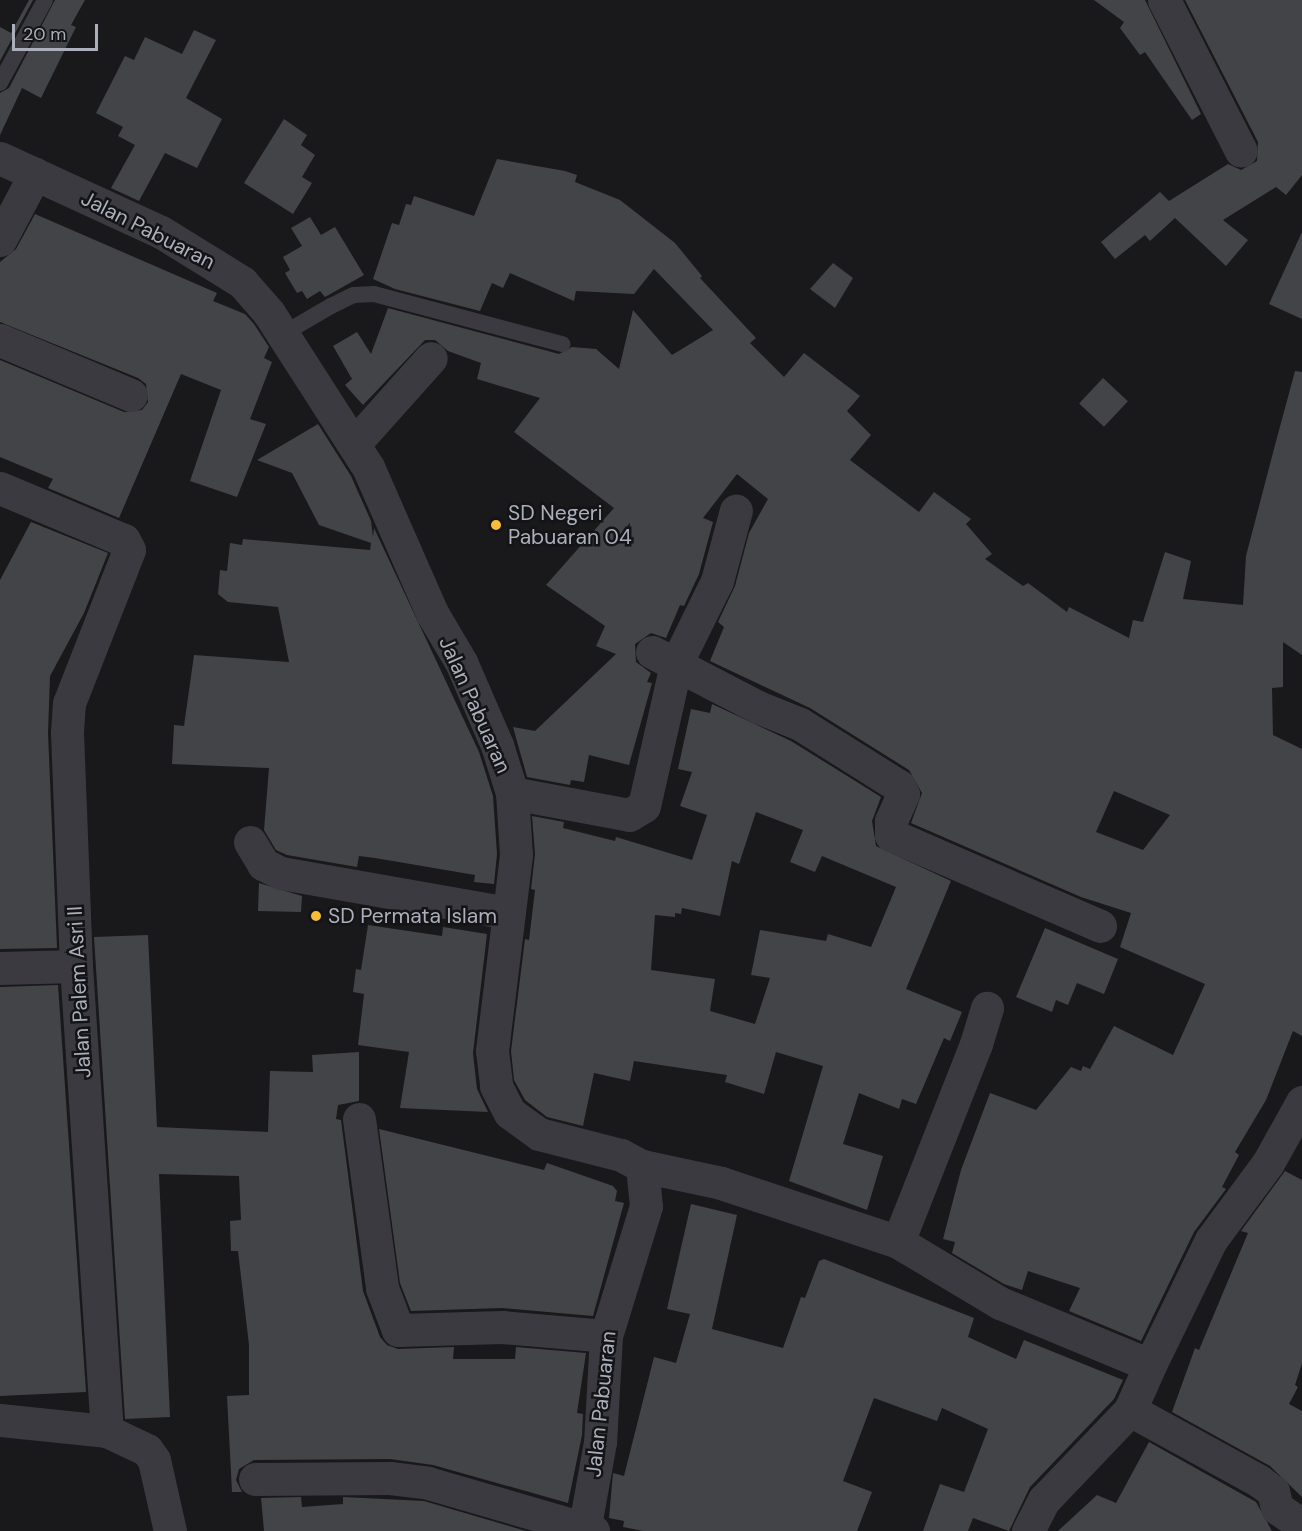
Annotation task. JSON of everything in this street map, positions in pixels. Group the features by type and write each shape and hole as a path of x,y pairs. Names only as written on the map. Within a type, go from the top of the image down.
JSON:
{"street":[{"path":"1164,0 1241,151"},
{"path":"0,240 20,167"},
{"name":"Jalan Pabuaran","path":"20,167 161,232 242,282 283,334 368,466 432,613 461,662 497,745 512,793 516,855 492,1051 496,1086 510,1113 539,1134 621,1155 642,1166 646,1206 606,1336 600,1442 587,1530"},
{"path":"0,340 131,395"},
{"path":"354,444 432,358"},
{"name":"Jalan Palem Asri II","path":"3,496 124,540 129,550 127,563 69,703 76,966 107,1431"},
{"path":"512,793 629,815 639,812 649,792 664,658 717,581 736,510"},
{"path":"664,658 758,707 800,724 899,786 903,794 891,821 891,835 1100,926"},
{"path":"250,842 263,864 281,873 509,913"},
{"path":"0,968 76,966"},
{"path":"898,1242 976,1044 987,1008"},
{"path":"1028,1531 1044,1500 1130,1410 1212,1240 1268,1163 1302,1102"},
{"path":"359,1119 382,1288 398,1330 502,1327 606,1336"},
{"path":"642,1166 721,1183 898,1242 1000,1303 1150,1365"},
{"path":"1130,1410 1258,1480 1273,1491 1277,1508 1302,1524"},
{"path":"0,1420 107,1431 147,1450 154,1460 170,1531"},
{"path":"255,1479 390,1478 428,1483 587,1530"}],"lane":[{"path":"0,83 45,0"},
{"path":"283,334 354,295 374,294 562,344"}],"building":[{"path":"29,0 33,0 0,61 0,27 11,33"},
{"path":"55,0 85,0 71,25 76,27 41,98 22,88 0,135 0,93 9,88"},
{"path":"1094,0 1145,0 1201,114 1192,120 1145,52 1140,55 1120,28 1124,22"},
{"path":"1185,0 1302,0 1302,175 1286,195 1276,187 1223,220 1248,240 1226,266 1175,218 1150,241 1145,235 1115,259 1101,242 1160,192 1169,201 1228,164 1241,170 1257,161 1258,142"},
{"path":"194,30 216,40 186,98 222,119 197,168 165,153 139,201 111,188 135,145 118,136 123,127 96,113 125,56 134,60 145,37 182,54"},
{"path":"284,119 307,135 301,145 315,155 302,177 312,183 293,214 244,183"},
{"path":"497,159 577,175 575,182 620,200 675,243 702,276 700,278 756,338 750,343 784,377 804,353 860,396 847,411 871,435 850,460 919,512 934,492 971,519 966,524 992,554 985,559 1023,586 1028,583 1067,612 1069,607 1129,638 1133,620 1143,622 1165,552 1191,561 1183,599 1243,605 1246,556 1295,371 1302,372 1302,655 1283,642 1283,687 1272,688 1273,735 1302,749 1302,1036 1293,1031 1266,1100 1235,1152 1239,1155 1222,1187 1226,1189 1194,1232 1141,1341 1069,1311 1080,1288 1028,1271 1022,1290 1004,1284 952,1253 955,1242 943,1239 961,1170 990,1093 1036,1110 1071,1067 1081,1071 1083,1066 1090,1069 1114,1026 1173,1055 1205,984 1120,947 1131,913 1081,897 911,823 922,793 909,770 810,708 710,661 724,627 718,622 735,586 749,533 768,499 737,474 703,518 713,522 699,574 684,606 680,605 666,638 651,633 635,644 636,662 651,673 647,682 652,683 629,765 589,755 584,782 571,780 570,785 527,777 513,727 535,731 616,654 596,646 605,626 546,585 614,508 514,432 540,398 477,379 481,363 448,351 435,340 425,340 363,405 345,385 352,379 333,346 357,332 371,354 388,308 559,354 572,347 596,349 619,369 633,310 672,355 713,330 654,269 634,294 576,291 574,301 510,273 503,288 492,283 480,311 395,289 373,279 392,223 399,225 406,204 411,205 414,196 474,216","holes":["1114,791 1170,815 1143,850 1096,832"]},
{"path":"35,214 217,293 213,301 245,314 254,324 269,347 264,358 272,362 250,419 266,424 237,497 190,481 221,390 181,374 119,518 48,488 53,479 0,457 0,360 124,412 142,410 148,402 146,384 138,378 0,322 0,262 16,249"},
{"path":"310,217 321,235 335,227 364,275 325,297 320,291 307,299 302,291 297,293 285,273 290,270 283,257 302,246 291,228"},
{"path":"1302,232 1302,319 1269,304"},
{"path":"833,263 853,278 835,308 810,289"},
{"path":"1103,378 1128,401 1104,427 1079,404"},
{"path":"318,424 351,476 371,521 373,537 374,528 479,752 493,796 497,854 494,884 474,882 475,875 375,858 359,856 357,867 287,855 276,850 264,830 269,768 172,764 174,725 184,726 194,655 289,662 278,607 228,602 218,594 220,570 227,571 230,543 242,545 243,539 370,550 371,543 319,525 292,473 257,460"},
{"path":"31,522 108,553 84,613 50,676 48,733 57,948 0,949 0,580"},
{"path":"712,704 791,741 881,797 872,821 876,846 951,881 906,989 962,1012 950,1041 944,1038 916,1104 902,1099 899,1109 859,1093 843,1144 883,1156 867,1210 789,1181 823,1066 776,1052 764,1094 725,1082 727,1075 634,1061 630,1081 594,1073 583,1126 547,1117 525,1100 514,1080 511,1051 525,939 529,940 535,890 531,889 535,854 532,816 564,822 563,828 615,841 616,837 692,860 707,815 680,806 692,772 678,769 691,709 710,713","holes":["756,812 803,830 790,862 815,872 822,856 896,887 871,947 828,934 826,941 760,930 751,975 770,978 755,1024 710,1011 715,979 651,970 655,915 675,917 675,913 681,914 682,908 720,916 732,861 739,864"]},
{"path":"259,883 302,896 301,912 258,911"},
{"path":"368,925 442,936 443,927 487,934 473,1053 477,1089 488,1112 400,1108 409,1052 358,1045 364,994 353,992 356,969 361,970"},
{"path":"1045,928 1118,959 1104,994 1077,983 1068,1005 1056,1000 1052,1012 1016,997"},
{"path":"148,935 157,1127 268,1132 270,1071 313,1072 312,1055 359,1052 359,1101 338,1105 336,1119 341,1120 363,1291 380,1337 387,1345 398,1349 454,1347 453,1359 515,1359 516,1347 586,1353 577,1413 583,1414 582,1435 568,1503 433,1465 390,1459 254,1460 239,1469 236,1480 242,1492 232,1492 227,1396 249,1395 249,1345 238,1251 231,1251 230,1221 241,1220 239,1176 159,1174 170,1417 125,1419 94,937"},
{"path":"58,985 86,1392 0,1396 0,987"},
{"path":"379,1129 544,1170 547,1163 613,1186 617,1191 615,1201 624,1203 593,1316 502,1308 411,1311 400,1283"},
{"path":"1285,1171 1302,1180 1302,1363 1295,1385 1298,1387 1289,1404 1302,1411 1302,1497 1270,1466 1172,1412 1195,1348 1199,1350 1248,1233 1241,1231"},
{"path":"691,1204 737,1215 712,1329 783,1348 801,1297 805,1298 819,1261 824,1259 974,1318 968,1337 1016,1359 1024,1340 1123,1380 1114,1399 1030,1487 1009,1531 973,1518 968,1531 923,1531 940,1484 964,1492 988,1429 942,1408 937,1421 874,1398 843,1481 872,1492 857,1531 643,1531 623,1527 624,1521 609,1518 613,1473 624,1476 654,1357 676,1363 690,1314 667,1309"},
{"path":"1149,1442 1256,1502 1272,1531 1058,1531 1097,1495 1116,1503"},
{"path":"301,1497 302,1507 343,1504 343,1497 424,1501 526,1531 264,1531 261,1498"}],"place":[{"name":"SD Negeri Pabuaran 04","path":"496,525"},
{"name":"SD Permata Islam","path":"316,916"}]}
